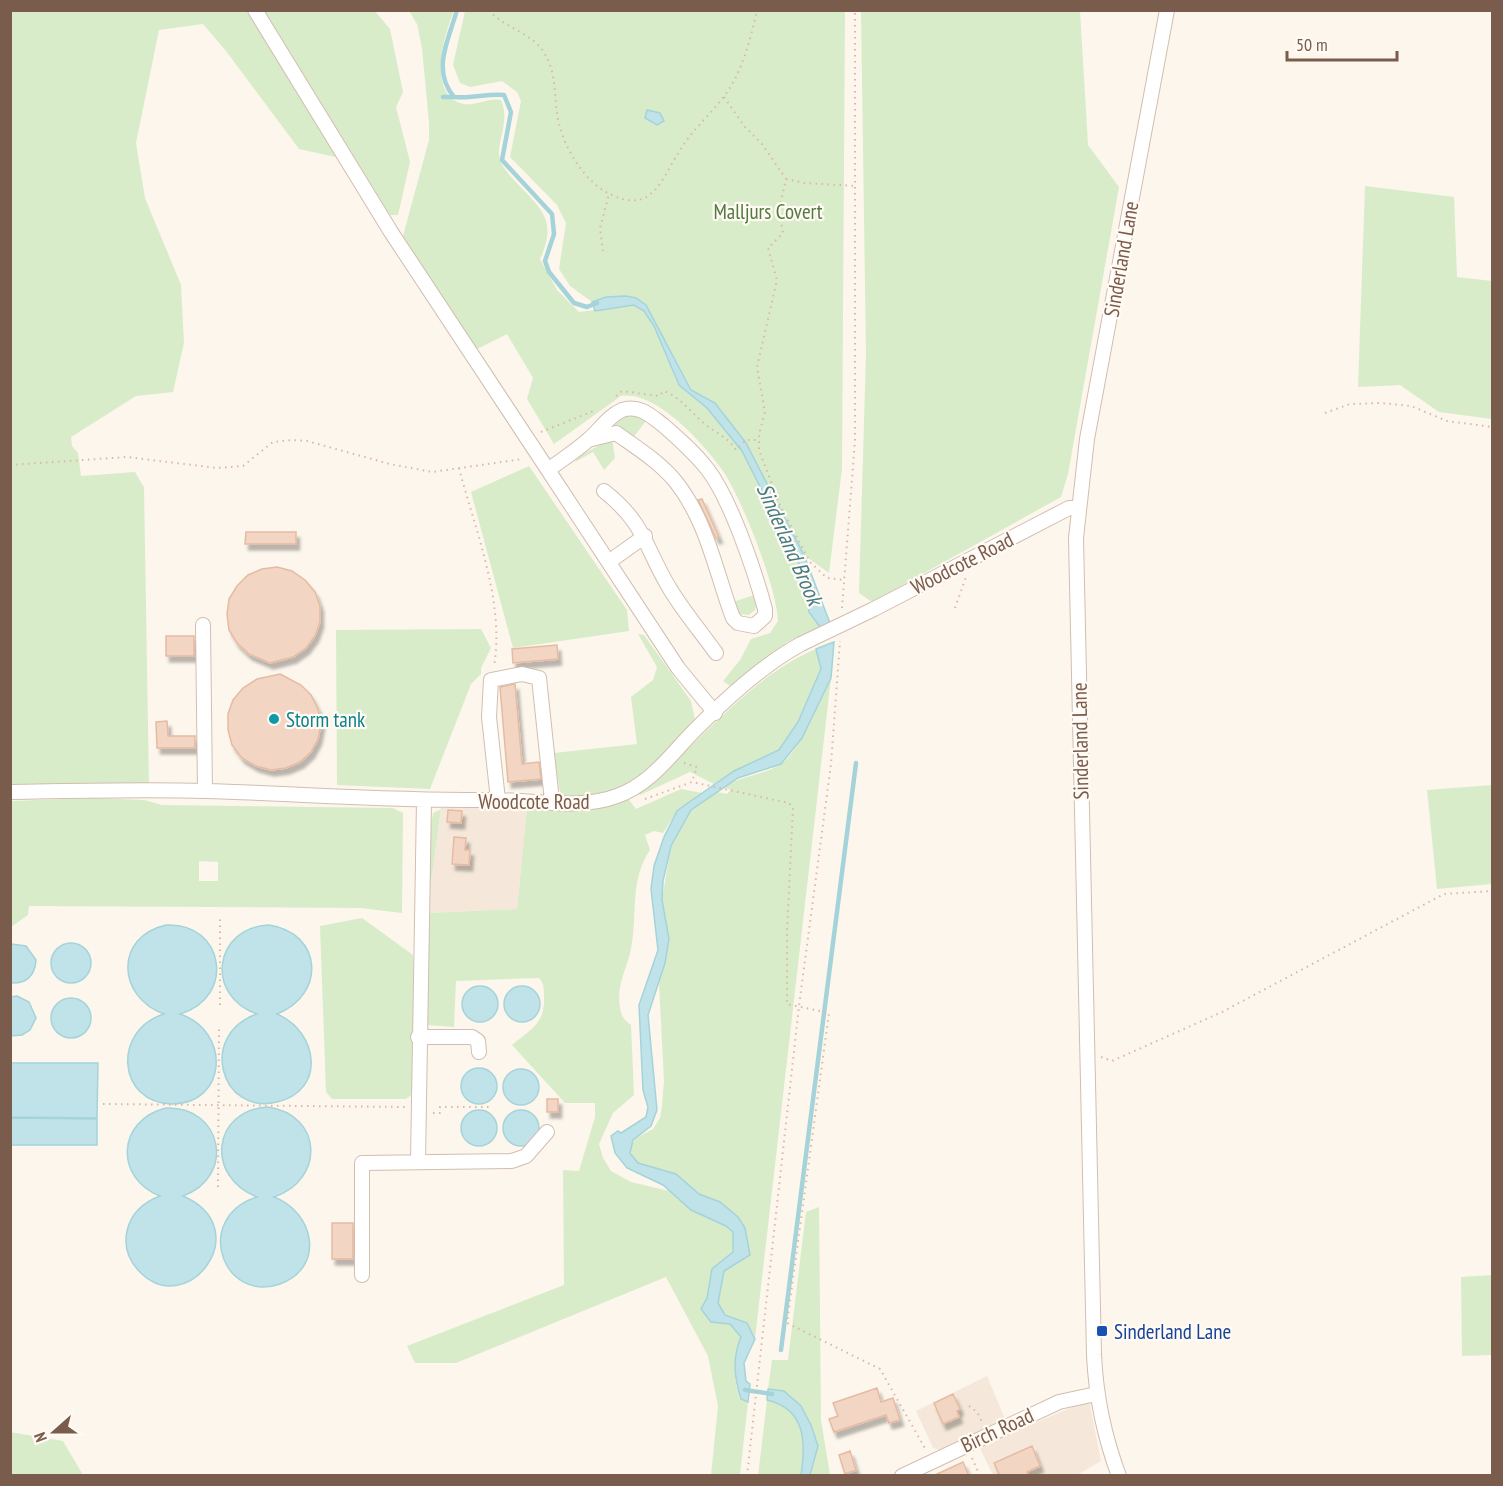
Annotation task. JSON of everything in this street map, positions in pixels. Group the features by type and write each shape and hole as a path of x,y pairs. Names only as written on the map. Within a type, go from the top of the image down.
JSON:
{"street":[{"path":"255,10 391,232 610,561 678,668 715,713"},
{"name":"Sinderland Lane","path":"1119,1476 1109,1450 1096,1394 1077,508 1087,439 1167,10"},
{"path":"548,470 588,440 610,418 622,411 635,409 654,418 684,443 709,470 722,495 761,592 765,616 760,621 754,626 748,626 738,623 734,618 723,582 691,505 662,467 616,433 588,440"},
{"path":"604,490 625,507 645,536 669,589 716,653"},
{"name":"Woodcote Road","path":"10,792 205,791 423,801 552,801 588,805 627,791 669,760 699,726 776,660 801,644 874,609 1068,508 1077,508"},
{"path":"610,561 645,536"},
{"path":"203,625 205,791"},
{"path":"498,800 489,717 491,680 522,674 539,678 552,801"},
{"path":"418,1161 423,801"},
{"path":"418,1037 472,1037 478,1041 479,1052"},
{"path":"362,1275 362,1163 512,1161 526,1156 547,1132"},
{"name":"Birch Road","path":"902,1476 1059,1402 1096,1394"}],"path":[{"path":"489,10 543,51 554,76 558,117 574,156 593,184 609,194 632,201 652,194 690,134 724,97 745,53 757,10"},
{"path":"842,615 855,440 857,186 855,10"},
{"path":"724,97 745,127 762,144 786,179 779,210 783,233 768,248 777,280 757,367 765,412 759,450 780,505 810,562 827,578 844,580"},
{"path":"786,179 857,186"},
{"path":"603,250 600,228 609,194"},
{"path":"1325,413 1350,404 1381,403 1411,406 1446,422 1492,427"},
{"path":"10,465 127,457 217,468 243,466 273,442 292,440 307,441 390,464 432,472 526,459 537,454"},
{"path":"736,450 746,440 759,440"},
{"path":"459,468 497,613 498,642 491,680"},
{"path":"955,608 966,579 962,563"},
{"path":"747,1476 799,1006 831,764 840,638"},
{"path":"669,760 697,767 696,776 692,782"},
{"path":"627,791 639,800 692,782 723,791 789,803 793,808 787,1004 829,1012 787,1323 880,1370 932,1461"},
{"path":"1087,1057 1101,1057 1112,1061 1222,1012 1444,894 1492,891"},
{"path":"220,918 220,1005"},
{"path":"218,1187 219,1029"},
{"path":"103,1104 418,1110 440,1113 440,1107 490,1107"},
{"path":"969,1406 977,1412 988,1435"},
{"path":"966,1445 980,1476"}],"shaded area":[{"path":"441,808 527,808 517,909 427,913"},
{"path":"987,1376 1011,1433 1089,1400 1101,1461 1077,1475 993,1475 974,1436 940,1450 933,1448 916,1411"}],"green space":[{"path":"11,11 247,11 340,158 299,149 203,24 159,30 136,143 145,198 181,285 184,343 173,392 136,396 71,437 72,446 78,453 81,476 135,472 144,487 149,785 11,784"},
{"path":"264,11 375,11 390,29 403,92 396,107 410,162 398,215 390,215"},
{"path":"409,11 454,11 446,33 441,61 444,87 450,97 460,103 501,100 504,108 504,124 499,146 500,160 513,179 538,206 547,223 545,245 540,259 557,290 579,312 634,305 644,311 654,326 678,385 707,408 742,451 800,566 808,589 809,612 820,627 787,642 751,673 730,686 723,681 740,660 751,639 770,633 778,621 772,588 757,544 723,471 692,434 664,410 635,396 621,396 554,444 527,399 533,378 507,334 475,350 403,236 429,140 422,48 417,24"},
{"name":"Malljurs Covert","path":"465,11 845,11 842,469 829,573 804,555 746,443 715,403 692,390 646,305 606,297 592,302 570,286 559,269 566,223 557,205 510,157 521,101 517,92 502,81 470,87 460,83 453,65"},
{"path":"861,11 1080,11 1088,145 1119,187 1068,474 1061,497 872,602 859,593 866,354"},
{"path":"1365,186 1454,197 1457,277 1492,281 1492,419 1439,412 1400,385 1358,387"},
{"path":"627,415 635,415 646,421 632,439 614,424"},
{"path":"612,438 615,458 604,470 593,452 575,462 578,457"},
{"path":"529,466 627,610 629,631 513,648 471,492"},
{"path":"754,595 757,603 755,610 749,615 740,614 733,602"},
{"path":"481,629 491,648 481,668 481,674 471,684 430,789 337,785 336,630"},
{"path":"638,634 644,635 691,701 695,720 664,759 639,779 597,796 583,798 560,793 554,753 637,744 631,697 653,680 657,667"},
{"path":"816,649 821,669 798,722 779,750 734,771 714,784 690,772 640,795 636,790 671,764 742,698 777,670"},
{"path":"831,678 755,1339 747,1326 725,1315 718,1303 723,1271 750,1255 720,1202 699,1194 676,1174 638,1163 633,1159 630,1147 636,1138 653,1129 660,1118 662,1105 664,1081 659,984 669,939 662,900 671,846 691,810 717,792 727,794 731,790 724,787 731,783 780,765 787,759 809,725"},
{"path":"1492,785 1492,884 1437,889 1427,790"},
{"path":"681,789 702,793 677,811 663,833 654,831 645,835 650,850 639,874 631,949 619,991 621,1013 631,1025 634,1095 613,1113 599,1144 603,1158 611,1171 631,1182 669,1191 691,1210 726,1226 733,1232 733,1252 712,1269 707,1298 701,1309 711,1322 731,1324 741,1337 736,1353 735,1375 740,1399 748,1402 740,1475 711,1475 718,1406 708,1356 666,1277 456,1363 415,1363 407,1346 564,1285 563,1170 579,1171 595,1117 595,1103 565,1103 512,1045 540,1019 544,1005 544,988 539,978 456,981 454,1027 427,1025 426,919 427,865 433,813 441,809 427,913 517,909 527,808 578,810 603,806 626,796 636,809"},
{"path":"93,798 144,800 162,805 393,808 403,813 402,913 360,908 29,906 28,915 11,927 11,801","holes":["199,861 218,862 218,881 199,881"]},
{"path":"362,918 413,955 416,1091 406,1099 332,1099 326,1092 320,926"},
{"path":"819,1207 821,1420 830,1475 810,1475 818,1446 811,1425 768,1389 772,1360 788,1360 806,1212"},
{"path":"1492,1275 1492,1355 1462,1356 1461,1277"},
{"path":"767,1400 780,1404 789,1411 801,1429 803,1451 801,1475 758,1476"},
{"path":"10,1432 63,1441 83,1475 11,1475"}],"water":[{"path":"647,110 660,113 664,121 657,125 645,118"},
{"path":"606,297 636,298 646,305 691,390 715,403 746,443 804,555 830,623 820,627 809,612 808,589 800,566 742,451 707,408 679,385 654,326 644,311 634,305 595,311 592,302"},
{"path":"834,642 831,678 802,738 781,764 738,778 691,810 671,846 663,881 662,900 669,939 665,963 648,1015 657,1110 651,1126 633,1140 630,1153 638,1163 676,1174 699,1194 720,1202 738,1217 745,1228 750,1255 724,1271 718,1303 725,1315 747,1323 755,1339 744,1363 746,1381 750,1384 748,1402 741,1399 736,1375 735,1360 741,1337 730,1324 711,1322 701,1309 707,1298 712,1269 733,1252 733,1232 726,1226 691,1210 663,1185 627,1168 615,1153 611,1136 618,1131 621,1133 646,1117 648,1107 643,1090 639,1005 658,950 651,889 654,866 664,837 677,811 734,771 779,750 798,722 821,669 816,649"},
{"path":"166,925 186,927 201,935 211,948 216,962 216,978 210,993 198,1005 180,1014 197,1023 208,1035 215,1050 216,1065 213,1080 204,1092 191,1101 172,1104 154,1101 140,1092 132,1079 128,1065 129,1049 136,1035 147,1022 164,1014 148,1006 137,995 130,982 128,968 130,954 137,942 149,932"},
{"path":"269,925 287,930 300,940 308,952 312,965 310,980 304,993 293,1005 277,1014 291,1022 302,1034 311,1061 310,1074 304,1086 293,1096 277,1102 257,1103 242,1097 230,1086 224,1071 222,1054 227,1038 239,1024 257,1014 240,1005 229,993 223,979 222,964 227,950 236,938 250,929"},
{"path":"71,943 79,944 85,949 90,955 90,971 85,977 79,982 71,983 63,982 57,977 52,971 51,963 52,955 57,949 63,944"},
{"path":"11,944 26,946 36,960 32,975 21,982 11,983"},
{"path":"480,986 493,991 498,1004 493,1017 480,1022 467,1017 462,1004 467,991"},
{"path":"522,986 535,991 540,1004 535,1017 522,1022 509,1017 504,1004 509,991"},
{"path":"17,996 29,1002 36,1018 30,1030 22,1035 11,1036 10,997"},
{"path":"71,998 79,999 85,1004 90,1010 90,1026 85,1032 79,1037 71,1038 63,1037 57,1032 52,1026 51,1018 52,1010 57,1004 63,999"},
{"path":"11,1063 98,1063 97,1118 11,1117"},
{"path":"479,1068 492,1073 497,1086 492,1099 479,1104 466,1099 461,1086 466,1073"},
{"path":"521,1069 534,1074 539,1087 534,1100 521,1105 508,1100 503,1087 508,1074"},
{"path":"268,1107 286,1112 299,1122 308,1135 311,1149 309,1163 302,1177 291,1189 274,1197 288,1204 306,1227 309,1253 304,1265 295,1276 280,1284 260,1287 243,1282 231,1271 223,1256 221,1239 225,1222 237,1208 257,1197 240,1188 229,1175 223,1161 222,1146 226,1132 235,1120 249,1111"},
{"path":"166,1108 185,1110 200,1118 210,1130 216,1144 216,1159 211,1174 200,1187 183,1196 205,1211 215,1229 215,1248 207,1265 193,1279 176,1285 157,1283 138,1270 129,1257 126,1241 129,1225 135,1214 149,1201 160,1196 145,1188 135,1176 129,1163 127,1150 130,1136 138,1124 150,1114"},
{"path":"479,1110 492,1115 497,1128 492,1141 479,1146 466,1141 461,1128 466,1115"},
{"path":"521,1110 534,1115 539,1128 534,1141 521,1146 508,1141 503,1128 508,1115"},
{"path":"11,1118 97,1119 97,1145 11,1145"},
{"path":"768,1389 784,1391 801,1406 811,1425 818,1446 810,1475 801,1475 803,1440 796,1419 780,1404 767,1400"}],"building":[{"path":"702,499 719,537 716,538 698,500"},
{"path":"246,532 296,532 296,544 245,544"},
{"name":"Storm tank","path":"277,567 292,571 305,580 315,592 320,606 320,622 315,636 306,648 293,657 270,663 249,654 237,643 229,630 227,614 229,599 248,575 262,569"},
{"path":"166,636 194,636 194,656 166,656"},
{"path":"557,645 558,659 513,663 512,649"},
{"name":"Storm tank","path":"280,674 301,685 311,695 318,709 321,724 318,739 311,752 300,762 286,768 271,770 256,766 242,758 232,745 228,730 228,714 233,700 243,688 257,679"},
{"path":"515,684 522,764 539,762 541,779 508,782 500,687"},
{"path":"167,721 168,736 195,736 195,748 157,748 156,722"},
{"path":"448,810 462,811 461,823 447,822"},
{"path":"454,837 466,838 465,850 470,850 469,865 452,864"},
{"path":"547,1099 558,1099 558,1112 547,1112"},
{"path":"332,1223 353,1223 353,1259 332,1259"},
{"path":"877,1388 881,1402 893,1398 900,1420 889,1423 886,1415 834,1432 829,1419 838,1416 833,1403"},
{"path":"953,1394 960,1409 957,1411 959,1417 943,1424 934,1403"},
{"path":"1032,1446 1040,1466 1027,1472 1029,1476 1000,1476 994,1463"},
{"path":"850,1451 856,1470 845,1474 839,1455"},
{"path":"963,1462 969,1476 933,1476"}],"waterway":[{"name":"Sinderland Brook","path":"457,10 444,54 443,65 447,87 454,97 504,95 511,112 502,160 552,214 554,234 545,261 549,272 574,303 587,307 597,303"},
{"path":"443,97 454,97"},
{"path":"781,1350 856,763"},
{"name":"Sinderland Brook","path":"745,1390 772,1394"}],"place":[{"name":"Storm tank","path":"274,719"},
{"name":"Sinderland Lane","path":"1102,1331"}]}
